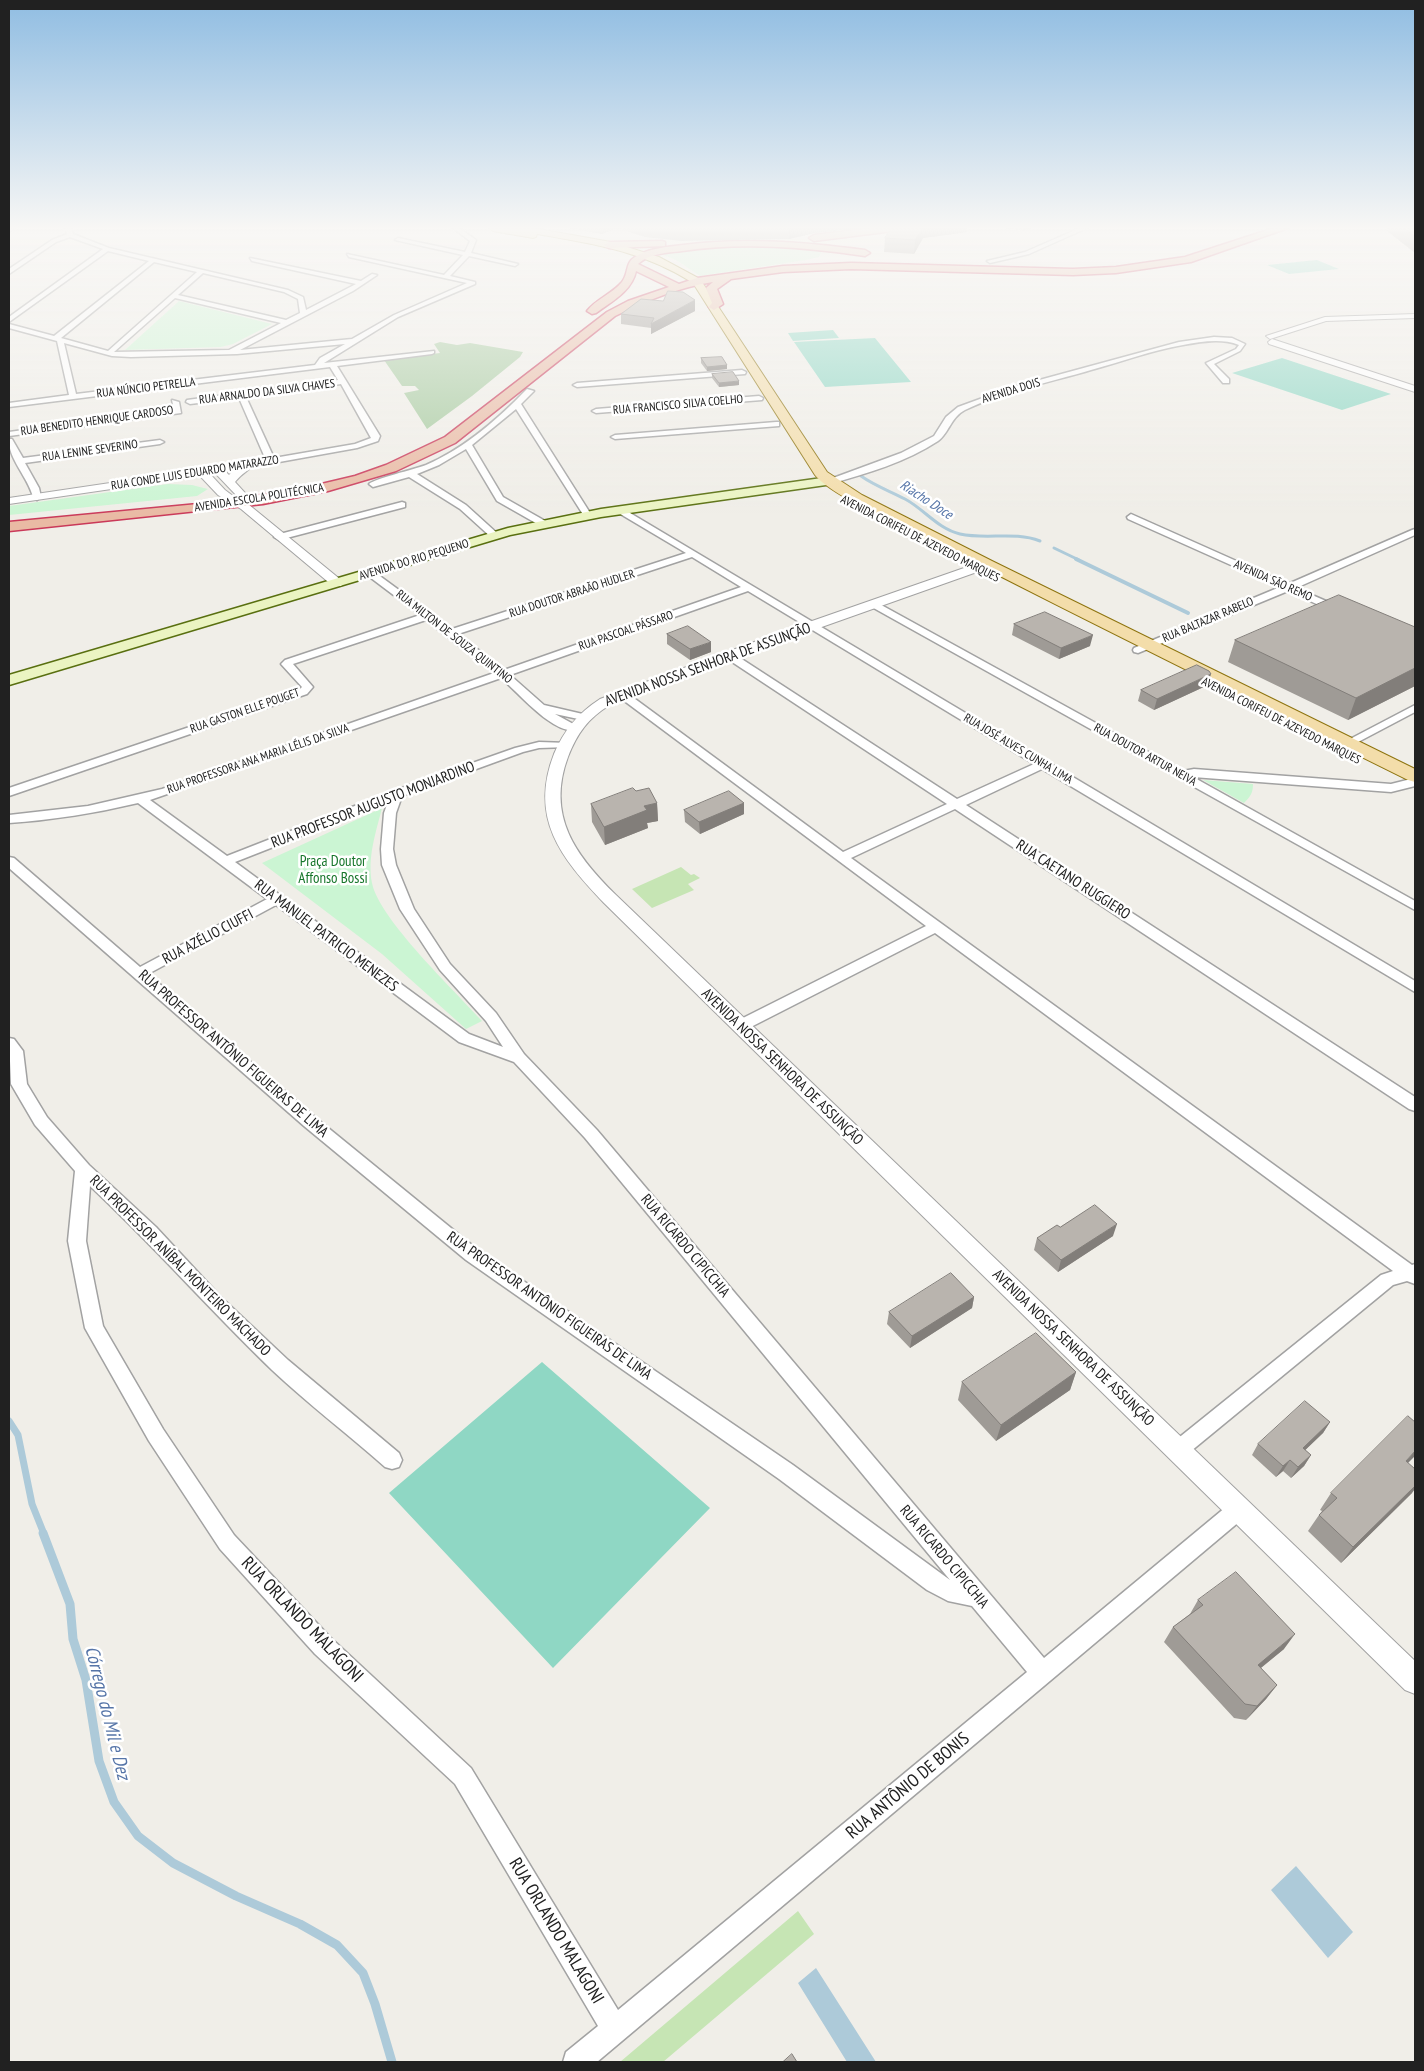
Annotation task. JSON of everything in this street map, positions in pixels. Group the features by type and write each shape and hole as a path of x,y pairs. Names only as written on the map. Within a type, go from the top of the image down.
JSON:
{"highway":[{"name":"AVENIDA ESCOLA POLITÉCNICA","path":"9,518 235,494 298,494 390,469 434,450 450,440 597,325"},
{"name":"AVENIDA ESCOLA POLITÉCNICA","path":"9,527 235,494 253,487 318,479 395,454 414,444"},
{"path":"196,499 212,485"}],"main road":[{"name":"AVENIDA CORIFEU DE AZEVEDO MARQUES","path":"725,325 822,475 823,482"},
{"name":"AVENIDA CORIFEU DE AZEVEDO MARQUES","path":"734,359 810,476 823,482 852,505 981,566 1414,783"},
{"name":"AVENIDA DO RIO PEQUENO","path":"9,680 495,536 544,524 620,510 823,482"}],"street":[{"path":"57,340 76,325"},
{"path":"109,353 141,325"},
{"path":"230,352 286,325"},
{"path":"317,367 323,360 381,325"},
{"path":"1271,339 1310,325"},
{"path":"1271,339 1286,343 1302,332 1325,325"},
{"path":"9,326 109,353 131,355 252,352 355,340"},
{"name":"AVENIDA DOIS","path":"823,482 870,469 937,438 942,428 955,414 961,409 979,401 1181,343 1214,339 1232,340 1242,344 1238,350 1210,363 1226,381"},
{"path":"1271,339 1415,387"},
{"path":"57,340 73,397"},
{"path":"1291,340 1316,352 1415,387"},
{"name":"RUA NÚNCIO PETRELLA","path":"9,405 432,352"},
{"path":"332,364 343,382"},
{"path":"577,385 742,372"},
{"name":"RUA ARNALDO DA SILVA CHAVES","path":"190,402 343,382"},
{"name":"RUA CONDE LUIS EDUARDO MATARAZZO","path":"9,501 271,462 357,446 373,441 376,436 343,382"},
{"path":"372,484 410,474 441,461 468,445 530,391"},
{"path":"242,396 271,462"},
{"name":"RUA FRANCISCO SILVA COELHO","path":"596,411 759,398"},
{"name":"RUA BENEDITO HENRIQUE CARDOSO","path":"9,434 178,411 175,402"},
{"path":"517,404 588,516"},
{"path":"615,438 776,424"},
{"path":"9,441 38,497"},
{"name":"RUA LENINE SEVERINO","path":"20,461 160,442"},
{"path":"468,445 500,499 544,524"},
{"path":"235,494 240,470 249,465"},
{"path":"218,470 245,507 337,583"},
{"path":"202,472 212,485"},
{"path":"410,474 463,507 495,536"},
{"path":"164,478 212,485 235,494"},
{"path":"280,537 402,505"},
{"name":"RUA JOSÉ ALVES CUNHA LIMA","path":"620,510 1415,987"},
{"name":"AVENIDA SÃO REMO","path":"1131,517 1346,613"},
{"name":"RUA BALTAZAR RABELO","path":"1144,647 1352,561 1415,532"},
{"name":"RUA DOUTOR ABRAÃO HUDLER","path":"451,633 693,554"},
{"name":"AVENIDA NOSSA SENHORA DE ASSUNÇÃO","path":"981,566 605,702 566,731 553,776 552,792 558,831 569,852 584,873 610,899 1415,1680"},
{"name":"RUA MILTON DE SOUZA QUINTINO","path":"370,573 451,633 502,674 566,731"},
{"name":"RUA PASCOAL PÁSSARO","path":"502,674 749,588"},
{"name":"RUA DOUTOR ARTUR NEIVA","path":"874,604 1415,906"},
{"name":"RUA GASTON ELLE POUGET","path":"9,792 303,692 307,690 307,686 286,664 289,662 427,616"},
{"name":"RUA CAETANO RUGGIERO","path":"730,656 1415,1105"},
{"name":"RUA PROFESSORA ANA MARIA LÉLIS DA SILVA","path":"9,819 69,814 141,799 502,674"},
{"path":"623,695 936,927 1413,1274"},
{"name":"RUA MILTON DE SOUZA QUINTINO","path":"536,703 562,713 566,731"},
{"path":"1343,746 1415,708"},
{"name":"RUA PROFESSOR AUGUSTO MONJARDINO","path":"519,750 528,743 566,731"},
{"name":"RUA PROFESSOR AUGUSTO MONJARDINO","path":"227,861 396,794 519,750 547,744 566,731"},
{"path":"842,857 1044,764"},
{"path":"1182,775 1194,773 1391,788 1414,783"},
{"name":"RUA RICARDO CIPICCHIA","path":"396,794 390,813 389,865 407,909 445,967 491,1017 519,1058 591,1134 1042,1674"},
{"name":"RUA MANUEL PATRICIO MENEZES","path":"141,799 464,1038 519,1058"},
{"name":"RUA PROFESSOR ANTÔNIO FIGUEIRAS DE LIMA","path":"9,861 310,1122 472,1255 786,1472 935,1583 948,1590 978,1597"},
{"name":"RUA AZÉLIO CIUFFI","path":"139,973 276,900"},
{"path":"740,1026 936,927"},
{"name":"RUA PROFESSOR ANÍBAL MONTEIRO MACHADO","path":"9,1043 15,1051 19,1084 41,1122 83,1169 150,1232 214,1301 281,1366 392,1460"},
{"name":"RUA ORLANDO MALAGONI","path":"83,1169 77,1241 94,1328 156,1434 227,1542 322,1646 463,1776 615,2030"},
{"path":"1178,1450 1387,1280 1413,1274"},
{"name":"RUA ANTÔNIO DE BONIS","path":"576,2062 1239,1509"}],"green space":[{"path":"153,325 271,325 233,344 221,347 125,350"},
{"path":"833,330 839,338 793,341 788,333"},
{"path":"875,338 911,382 825,387 794,342"},
{"path":"440,342 457,345 470,343 523,352 520,357 472,396 427,429 404,393 419,390 415,386 402,386 384,360 440,353 434,344"},
{"path":"1282,358 1391,394 1342,410 1232,373"},
{"path":"168,484 192,485 208,489 197,496 9,515 9,506"},
{"path":"1203,780 1253,784 1249,797 1244,803"},
{"name":"Praça Doutor Affonso Bossi","path":"382,808 373,845 372,883 388,916 403,935 482,1021 466,1029 382,954 262,863"},
{"path":"681,867 691,875 694,874 700,878 688,884 694,890 652,908 632,889"},
{"path":"542,1362 710,1508 553,1668 389,1493"},
{"path":"798,1911 814,1934 663,2062 620,2062"}],"water":[{"path":"1296,1866 1353,1932 1328,1958 1271,1890"},
{"path":"816,1968 876,2062 847,2062 798,1983"}],"building":[{"path":"722,357 727,365 707,367 701,358"},
{"path":"733,372 739,381 719,383 712,374"},
{"path":"1339,595 1415,627 1415,668 1356,698 1235,640"},
{"path":"1045,612 1093,635 1061,648 1014,624"},
{"path":"688,626 711,642 690,649 667,634"},
{"path":"1197,665 1211,674 1157,699 1141,690"},
{"path":"633,788 636,791 649,788 657,803 644,806 647,810 604,827 591,804"},
{"path":"729,791 744,803 699,822 684,810"},
{"path":"1095,1205 1117,1224 1061,1260 1037,1238 1057,1225 1060,1227"},
{"path":"951,1273 974,1297 912,1336 889,1312"},
{"path":"1036,1333 1076,1372 1001,1425 962,1382"},
{"path":"1305,1401 1330,1422 1303,1448 1311,1455 1298,1467 1290,1460 1283,1466 1258,1444"},
{"path":"1408,1416 1415,1422 1415,1451 1406,1461 1415,1469 1415,1486 1353,1547 1319,1515 1337,1498 1331,1493"},
{"path":"1236,1572 1295,1634 1258,1665 1277,1685 1257,1706 1245,1704 1173,1627 1203,1605 1198,1600"},
{"path":"792,2054 797,2062 783,2062"}],"waterway":[{"name":"Riacho Doce","path":"861,476 912,503 945,528 960,534 970,536 1010,536 1040,541"},
{"name":"Riacho Doce","path":"1054,548 1079,560"},
{"name":"Riacho Doce","path":"1076,559 1188,613"},
{"name":"Córrego do Mil e Dez","path":"9,1421 18,1435 32,1504 44,1534"},
{"name":"Córrego do Mil e Dez","path":"43,1533 70,1604 73,1639 86,1680 99,1761 114,1802 138,1836 173,1863 236,1896 300,1924 337,1945 363,1973 375,2004 392,2062"}]}
